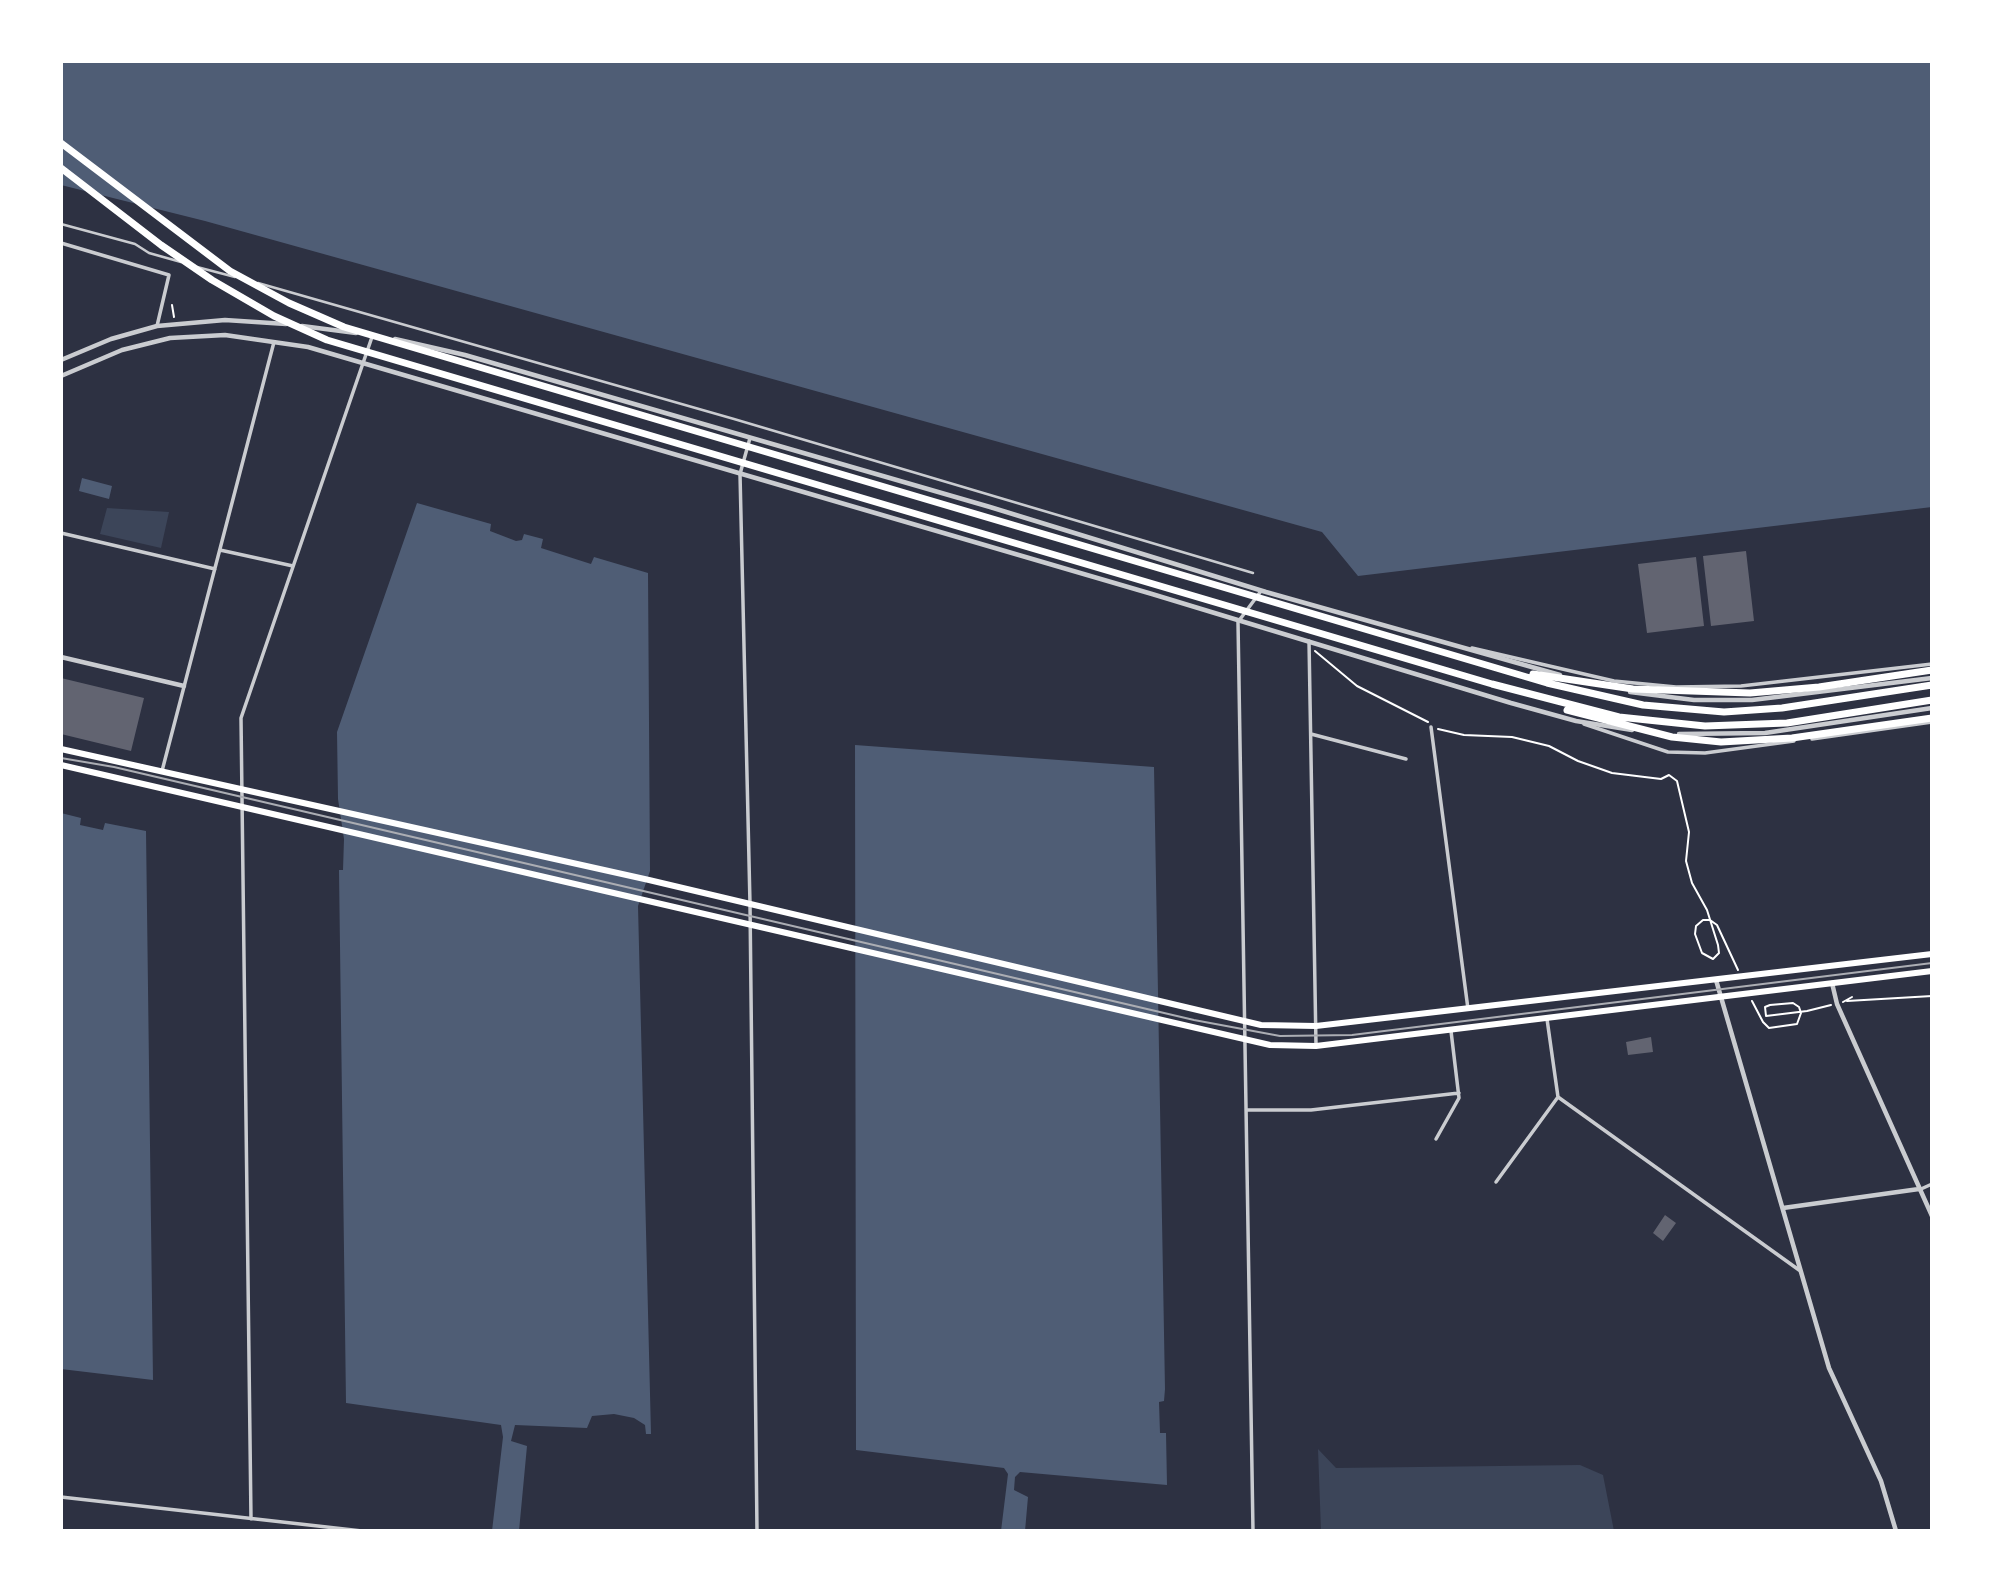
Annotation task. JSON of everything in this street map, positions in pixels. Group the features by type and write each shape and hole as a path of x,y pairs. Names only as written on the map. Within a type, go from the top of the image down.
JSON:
{"highway":[{"path":"61,143 230,271 289,303 344,327 1478,662 1614,700 1697,711 1782,708 1932,685"},
{"path":"61,168 161,245 212,280 274,316 336,344 1492,684 1604,720 1697,741 1770,740 1932,720"},
{"path":"1478,662 1588,684 1716,693 1808,689 1932,670"},
{"path":"1492,684 1619,717 1705,726 1787,723 1932,700"}],"main road":[{"path":"61,749 649,880 1245,1022 1280,1027 1316,1026 1468,1009 1932,954"},
{"path":"61,765 1245,1041 1286,1046 1316,1046 1451,1031 1932,971"}],"street":[{"path":"61,225 135,244 149,253 734,419 1253,573"},
{"path":"61,243 169,275 157,326"},
{"path":"61,360 111,339 157,326 225,320 373,335 465,355 1261,591 1615,688 1694,700 1782,698 1932,677"},
{"path":"61,376 122,350 170,338 225,335 274,340 364,363 1308,641 1576,721 1649,747 1684,753 1932,720"},
{"path":"251,1519 241,719 373,335"},
{"path":"162,771 274,340"},
{"path":"750,438 740,474 750,904 757,1531"},
{"path":"61,533 215,569"},
{"path":"220,550 293,566"},
{"path":"1253,1531 1238,622 1261,591"},
{"path":"1432,640 1614,681 1676,687 1741,686 1932,664"},
{"path":"1308,641 1316,1046"},
{"path":"61,657 184,686"},
{"path":"1576,721 1672,734 1721,736 1794,730 1932,708"},
{"path":"1431,727 1468,1009"},
{"path":"1311,734 1406,759"},
{"path":"1716,980 1829,1368 1881,1481 1896,1531"},
{"path":"1832,983 1837,1004 1932,1216"},
{"path":"1496,1182 1558,1097 1547,1019"},
{"path":"1436,1139 1460,1098 1451,1031"},
{"path":"1247,1110 1311,1110 1459,1093"},
{"path":"1558,1097 1801,1271"},
{"path":"1783,1208 1932,1185"},
{"path":"61,1497 362,1531"}],"path":[{"path":"1321,658 1357,686 1423,718 1431,727 1464,735 1512,737 1549,746 1578,761 1612,772 1661,779 1669,775 1677,780 1677,790 1687,816 1686,861 1692,883 1707,910 1718,945 1718,953 1713,959 1702,953 1695,934"},
{"path":"1846,1001 1932,996"},
{"path":"1793,1003 1765,1007 1766,1016 1837,1004 1852,997"}],"shaded area":[{"path":"61,61 1932,61 1932,507 1358,576 1322,532 205,221 61,185"},
{"path":"82,478 112,486 109,499 79,491"},
{"path":"417,503 491,524 490,531 516,541 522,540 524,534 543,539 541,548 591,564 594,557 648,573 650,871 638,906 651,1434 646,1434 645,1425 634,1418 614,1414 592,1416 587,1428 515,1425 511,1441 527,1446 519,1531 492,1531 503,1437 501,1425 346,1403 339,870 343,870 344,839 338,799 337,732"},
{"path":"107,508 169,512 161,548 100,534"},
{"path":"855,745 1154,767 1165,1389 1164,1401 1159,1402 1160,1433 1166,1433 1167,1485 1020,1472 1015,1477 1014,1490 1028,1497 1025,1531 1001,1531 1008,1474 1004,1468 856,1450"},
{"path":"61,813 81,818 80,825 103,830 105,823 146,831 153,1380 61,1369"},
{"path":"1318,1449 1336,1468 1580,1465 1603,1475 1614,1531 1321,1531"}],"building":[{"path":"1746,551 1754,621 1711,626 1703,556"},
{"path":"1696,557 1704,626 1647,633 1638,564"},
{"path":"61,678 144,698 131,751 61,734"},
{"path":"1651,1037 1653,1052 1628,1055 1626,1042"},
{"path":"1665,1215 1676,1223 1663,1241 1653,1233"}],"tram line":[{"path":"61,758 114,767 1194,1020 1280,1036 1352,1035 1932,963"}]}
